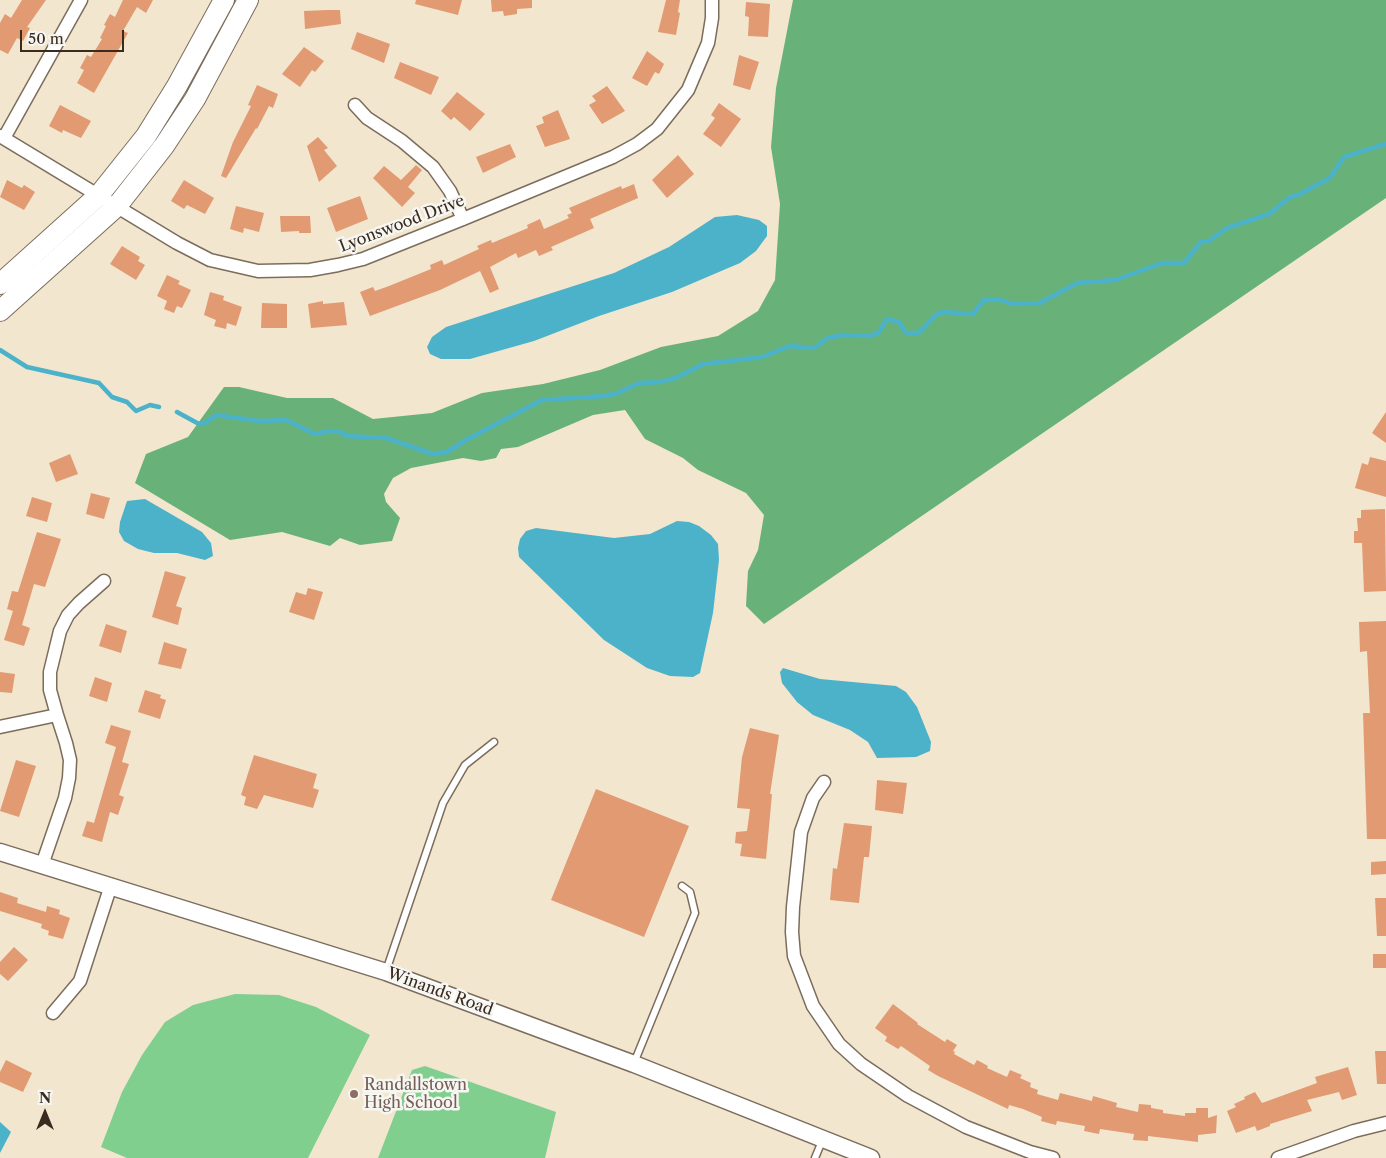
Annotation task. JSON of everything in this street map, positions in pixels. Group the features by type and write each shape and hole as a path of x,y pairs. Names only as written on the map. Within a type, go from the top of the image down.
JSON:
{"main road":[{"path":"0,284 99,195 146,136 177,86 224,0"},
{"path":"0,311 118,206 164,146 195,99 248,0"}],"street":[{"path":"2,137 81,0"},
{"name":"Lyonswood Drive","path":"2,137 177,243 210,260 229,266 266,271 310,270 363,259 463,219 613,157 657,129 688,90 700,67 708,43 712,18 712,0"},
{"path":"355,105 367,118 402,141 433,167 450,191 463,219"},
{"path":"42,865 65,798 70,760 50,690 50,672 60,630 68,615 79,602 104,581"},
{"path":"0,727 57,715"},
{"path":"824,782 813,798 801,832 792,932 794,956 802,980 817,1012 839,1044 861,1064 908,1096 966,1127 1030,1152 1054,1158"},
{"name":"Winands Road","path":"0,852 386,972 634,1064 871,1158"},
{"path":"53,1013 80,981 111,885"},
{"path":"1278,1158 1354,1131 1386,1123"}],"lane":[{"path":"386,972 443,803 465,765 494,742"},
{"path":"634,1064 695,913 690,892 682,886"},
{"path":"815,1158 823,1139"}],"green space":[{"path":"793,0 1386,0 1386,198 764,624 746,606 748,571 758,550 764,515 746,493 698,470 683,458 645,439 625,410 593,415 518,447 501,449 496,458 481,461 463,458 411,468 393,478 384,494 386,502 400,518 392,541 360,545 340,538 330,546 282,532 230,540 135,483 146,454 188,437 224,387 239,387 287,398 333,398 373,419 432,413 482,393 543,384 600,370 661,347 718,336 758,311 775,280 780,204 771,147 776,88"},
{"path":"235,994 279,995 316,1007 370,1035 308,1158 127,1158 101,1147 122,1092 142,1055 165,1022 193,1005"},
{"path":"425,1066 556,1112 545,1158 378,1158 412,1070"}],"water":[{"path":"737,215 759,220 767,226 767,236 756,251 740,263 672,292 599,316 534,341 470,359 441,359 430,354 427,347 432,337 446,327 614,273 669,247 715,217"},
{"path":"145,499 202,532 211,543 213,556 205,560 177,553 154,553 138,549 124,541 119,532 120,522 127,501"},
{"path":"677,521 689,522 699,526 711,535 718,544 719,560 713,613 700,673 693,677 670,676 647,668 604,640 519,557 520,539 526,531 536,528 614,538 650,534"},
{"path":"783,668 820,679 896,686 906,692 917,707 931,742 930,751 916,757 877,758 868,742 850,730 813,715 797,702 782,683 780,672"},
{"path":"0,1122 11,1132 0,1153"}],"building":[{"path":"22,0 46,0 27,27 30,28 23,41 17,38 8,54 0,50 0,23 5,14 11,18"},
{"path":"123,0 153,0 146,13 137,7 123,31 128,33 94,93 77,83 84,70 80,68 87,55 91,57 102,39 100,38 106,26 104,25 110,14 115,17"},
{"path":"416,0 462,0 458,15 415,4"},
{"path":"491,0 532,0 532,8 517,9 517,14 504,16 503,11 492,12"},
{"path":"666,0 680,0 676,35 658,32"},
{"path":"746,2 770,4 768,37 748,36 749,17 745,16"},
{"path":"340,10 341,24 305,29 304,11"},
{"path":"357,32 390,44 384,63 351,49"},
{"path":"304,47 324,61 315,72 312,70 300,87 282,74"},
{"path":"647,51 664,64 659,74 655,72 647,86 632,78"},
{"path":"739,55 759,62 750,90 733,85"},
{"path":"400,62 439,77 431,95 394,78"},
{"path":"257,85 278,94 273,108 269,106 226,178 221,176 233,142 251,106 248,105"},
{"path":"607,86 625,111 602,124 589,105 596,101 592,96"},
{"path":"457,92 485,114 470,131 454,117 451,120 441,111"},
{"path":"719,103 741,119 721,147 703,134 715,118 711,115"},
{"path":"60,105 91,121 81,138 63,130 62,133 49,126"},
{"path":"558,110 570,139 545,147 536,126 544,123 542,117"},
{"path":"318,137 328,148 324,150 337,166 319,182 307,146"},
{"path":"510,144 516,157 483,173 476,157"},
{"path":"678,155 694,174 667,198 652,180"},
{"path":"416,165 422,170 408,187 415,193 402,207 373,178 384,166 401,180"},
{"path":"7,180 22,188 24,185 35,192 24,210 0,197"},
{"path":"184,180 214,198 205,214 187,205 184,209 171,201"},
{"path":"634,184 638,198 590,219 594,228 551,247 553,250 539,256 536,250 518,258 516,253 490,267 499,289 490,293 480,271 440,290 370,316 360,292 373,287 375,291 389,286 431,269 430,265 442,260 444,265 479,249 477,246 491,240 492,243 528,228 527,225 540,219 544,229 569,218 567,215 572,213 569,208 621,186 622,189"},
{"path":"360,196 368,219 336,232 327,208"},
{"path":"236,206 264,213 259,232 244,228 243,233 230,229"},
{"path":"280,216 310,216 311,233 299,233 299,231 281,232"},
{"path":"122,246 140,257 138,261 145,265 136,280 110,264"},
{"path":"167,275 180,281 178,284 191,290 182,308 177,306 174,313 164,309 167,301 157,296"},
{"path":"210,292 224,296 223,300 242,307 236,326 227,323 226,329 214,326 216,320 204,315"},
{"path":"323,301 323,304 344,302 347,325 311,328 308,304"},
{"path":"262,303 287,304 287,328 261,328"},
{"path":"1386,412 1386,443 1372,433"},
{"path":"70,454 78,474 56,482 49,463"},
{"path":"1370,457 1386,461 1386,497 1355,488 1362,463 1368,465"},
{"path":"91,493 110,498 104,519 86,514"},
{"path":"32,497 52,503 47,522 26,516"},
{"path":"1385,509 1386,591 1364,592 1362,543 1354,543 1354,531 1358,531 1357,518 1361,518 1361,510"},
{"path":"37,532 61,539 45,587 34,584 22,625 30,628 24,646 4,640 13,611 7,609 12,591 18,592"},
{"path":"165,571 186,577 176,606 182,608 178,625 152,617"},
{"path":"308,588 323,592 314,620 289,612 296,592 306,595"},
{"path":"1386,621 1386,839 1367,839 1363,713 1370,713 1367,651 1360,652 1359,622"},
{"path":"106,624 127,631 121,653 99,646"},
{"path":"164,642 187,649 181,669 158,664"},
{"path":"0,672 15,674 12,693 0,692"},
{"path":"95,677 112,683 107,702 89,696"},
{"path":"145,690 161,695 160,698 166,700 160,719 138,712"},
{"path":"111,725 131,731 122,762 129,764 119,795 124,797 118,815 110,812 102,842 82,836 87,821 94,823 116,747 105,743"},
{"path":"750,728 779,735 770,794 772,794 766,859 740,856 742,844 735,843 736,832 747,831 750,809 737,808 742,757"},
{"path":"254,755 317,774 313,788 319,790 313,808 264,795 257,809 244,805 246,797 241,795"},
{"path":"16,760 36,766 19,817 0,811"},
{"path":"877,780 907,783 903,814 875,810"},
{"path":"596,789 689,826 644,937 551,900"},
{"path":"844,823 872,826 869,857 864,857 859,903 830,900 833,868 837,869"},
{"path":"1386,861 1386,874 1371,875 1371,862"},
{"path":"0,892 18,898 17,903 46,912 47,906 60,910 59,914 70,918 63,939 48,935 49,931 41,928 42,924 0,911"},
{"path":"1375,898 1386,898 1386,936 1377,936"},
{"path":"14,947 28,960 8,981 0,974 0,962"},
{"path":"1373,954 1386,954 1386,968 1373,968"},
{"path":"893,1004 917,1024 945,1042 947,1039 957,1045 953,1051 955,1052 954,1054 974,1065 977,1060 988,1066 987,1068 1007,1077 1010,1070 1022,1075 1020,1078 1031,1083 1030,1087 1038,1090 1037,1094 1058,1100 1060,1093 1092,1101 1093,1096 1117,1103 1116,1107 1138,1112 1139,1104 1151,1105 1151,1108 1163,1110 1163,1113 1185,1116 1185,1113 1196,1113 1196,1108 1208,1108 1208,1118 1217,1115 1216,1133 1198,1135 1198,1142 1148,1136 1148,1141 1133,1140 1134,1134 1100,1129 1099,1134 1084,1131 1085,1126 1057,1121 1056,1125 1041,1121 1042,1117 1009,1105 1008,1109 938,1076 928,1070 930,1066 901,1046 898,1049 885,1041 887,1037 875,1028"},
{"path":"1375,1051 1386,1051 1386,1084 1377,1084"},
{"path":"6,1060 32,1073 23,1092 0,1082 0,1072"},
{"path":"1348,1067 1357,1095 1342,1100 1339,1092 1307,1100 1312,1111 1270,1124 1270,1126 1257,1131 1255,1126 1236,1133 1227,1111 1236,1107 1234,1104 1245,1099 1244,1097 1255,1092 1262,1103 1317,1083 1315,1077"}],"waterway":[{"path":"177,412 199,424 207,422 216,415 259,421 286,420 315,434 330,431 340,432 347,436 386,438 433,454 447,452 542,400 604,396 618,393 639,383 661,382 678,377 703,364 762,357 790,346 814,348 828,338 843,335 871,336 879,332 887,319 899,322 905,332 910,334 920,332 937,314 944,312 973,314 984,300 1001,300 1012,304 1040,303 1077,283 1115,280 1162,263 1184,263 1201,242 1209,241 1227,228 1269,214 1290,197 1298,195 1330,178 1344,157 1386,144"},
{"path":"0,350 27,367 99,383 112,397 127,402 136,411 150,405 159,407"}],"place":[{"name":"Randallstown High School","path":"354,1094"}]}
